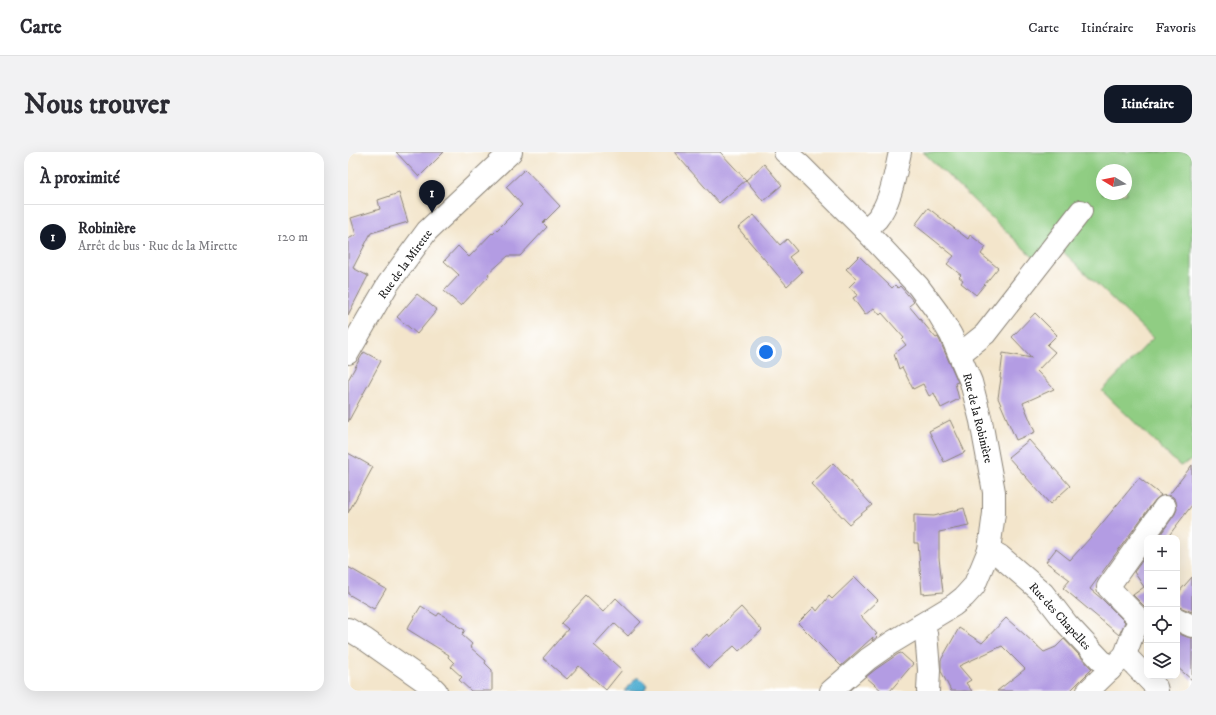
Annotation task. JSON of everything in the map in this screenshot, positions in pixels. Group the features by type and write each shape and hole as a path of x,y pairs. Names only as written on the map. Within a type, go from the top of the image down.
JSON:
{"street":[{"name":"Rue de la Mirette","path":"348,353 388,284 427,231 511,152"},
{"name":"Rue de la Robinière","path":"785,152 865,230 918,286 938,313 951,335 972,382 994,492 994,513 989,550 974,586 954,605 868,659 832,691"},
{"path":"865,230 877,219 888,200 900,152"},
{"path":"960,354 985,334 1081,211"},
{"path":"1088,691 1125,655 1132,633 1144,618 1108,587 1165,507"},
{"name":"Rue des Chapelles","path":"989,550 1000,556 1043,593 1067,624 1110,670"},
{"path":"1180,620 1192,626"},
{"path":"921,625 926,633 929,670 928,691"},
{"path":"348,629 366,640 436,691"},
{"path":"1125,655 1156,686 1157,691"}],"green space":[{"path":"923,152 1192,152 1192,460 1180,466 1102,391 1153,338 1052,241 1035,259"}],"water":[{"path":"636,678 641,679 647,685 644,691 624,691"}],"building":[{"path":"396,152 444,152 419,177"},
{"path":"674,152 720,152 746,180 719,203"},
{"path":"764,164 782,185 763,201 746,180"},
{"path":"525,169 560,206 543,223 547,227 520,256 508,256 488,274 489,276 461,306 444,291 459,275 444,261 458,246 469,257 522,205 506,187"},
{"path":"399,193 408,222 371,233 353,268 368,276 348,315 348,239 356,235 351,218 380,209 378,200"},
{"path":"928,208 968,239 970,235 986,247 981,254 998,268 976,295 961,283 963,280 959,277 961,275 947,264 954,256 915,225"},
{"path":"754,215 780,245 787,239 797,251 789,257 802,272 787,286 738,228"},
{"path":"859,256 892,288 895,285 898,288 900,286 914,302 909,306 940,341 958,382 955,383 959,399 941,408 934,393 929,396 923,384 913,389 902,367 899,369 894,354 906,345 902,340 904,338 882,313 880,315 874,308 865,315 853,298 858,295 849,287 857,279 846,269"},
{"path":"417,294 437,310 417,334 397,317"},
{"path":"1035,313 1057,335 1047,345 1055,352 1037,371 1054,389 1023,403 1035,432 1016,440 998,398 1003,353 1032,358 1012,337"},
{"path":"364,352 381,361 348,422 348,380"},
{"path":"950,420 965,452 944,462 929,431"},
{"path":"1029,440 1070,486 1050,504 1008,457"},
{"path":"348,453 373,467 348,513"},
{"path":"833,463 872,505 849,524 811,484"},
{"path":"1192,465 1192,505 1169,535 1160,535 1177,509 1176,501 1169,495"},
{"path":"1139,478 1161,495 1155,500 1090,589 1125,622 1119,635 1063,588 1070,580 1046,562 1056,549 1070,560"},
{"path":"964,508 969,526 939,532 939,558 943,592 922,594 918,543 914,543 914,515 934,516"},
{"path":"1144,558 1144,587 1134,572"},
{"path":"348,567 386,589 374,609 348,594"},
{"path":"855,577 878,600 861,616 877,634 875,635 877,637 872,641 873,637 841,666 798,623 814,607 817,611 829,596 832,599"},
{"path":"1192,577 1192,612 1180,608 1180,591"},
{"path":"1144,587 1144,606 1133,595"},
{"path":"586,596 603,612 616,598 641,622 628,636 614,623 594,645 622,670 606,690 579,666 567,679 543,658 568,629 561,623"},
{"path":"421,606 437,616 439,613 465,630 462,635 472,644 470,647 486,661 485,663 492,670 492,691 471,691 459,680 462,677 451,667 454,663 448,657 449,655 407,629"},
{"path":"741,607 762,630 739,651 734,646 709,668 691,649 707,634 709,637"},
{"path":"1006,618 1044,652 1056,647 1064,639 1092,669 1070,691 997,691 1025,669 1002,646 959,666 971,680 966,683 972,691 951,691 941,671 941,660 959,628 982,643"},
{"path":"1180,634 1192,638 1192,680 1180,670"},
{"path":"901,653 913,664 890,691 882,691 866,677"}],"place":[{"name":"Robinière","path":"432,213"}]}
